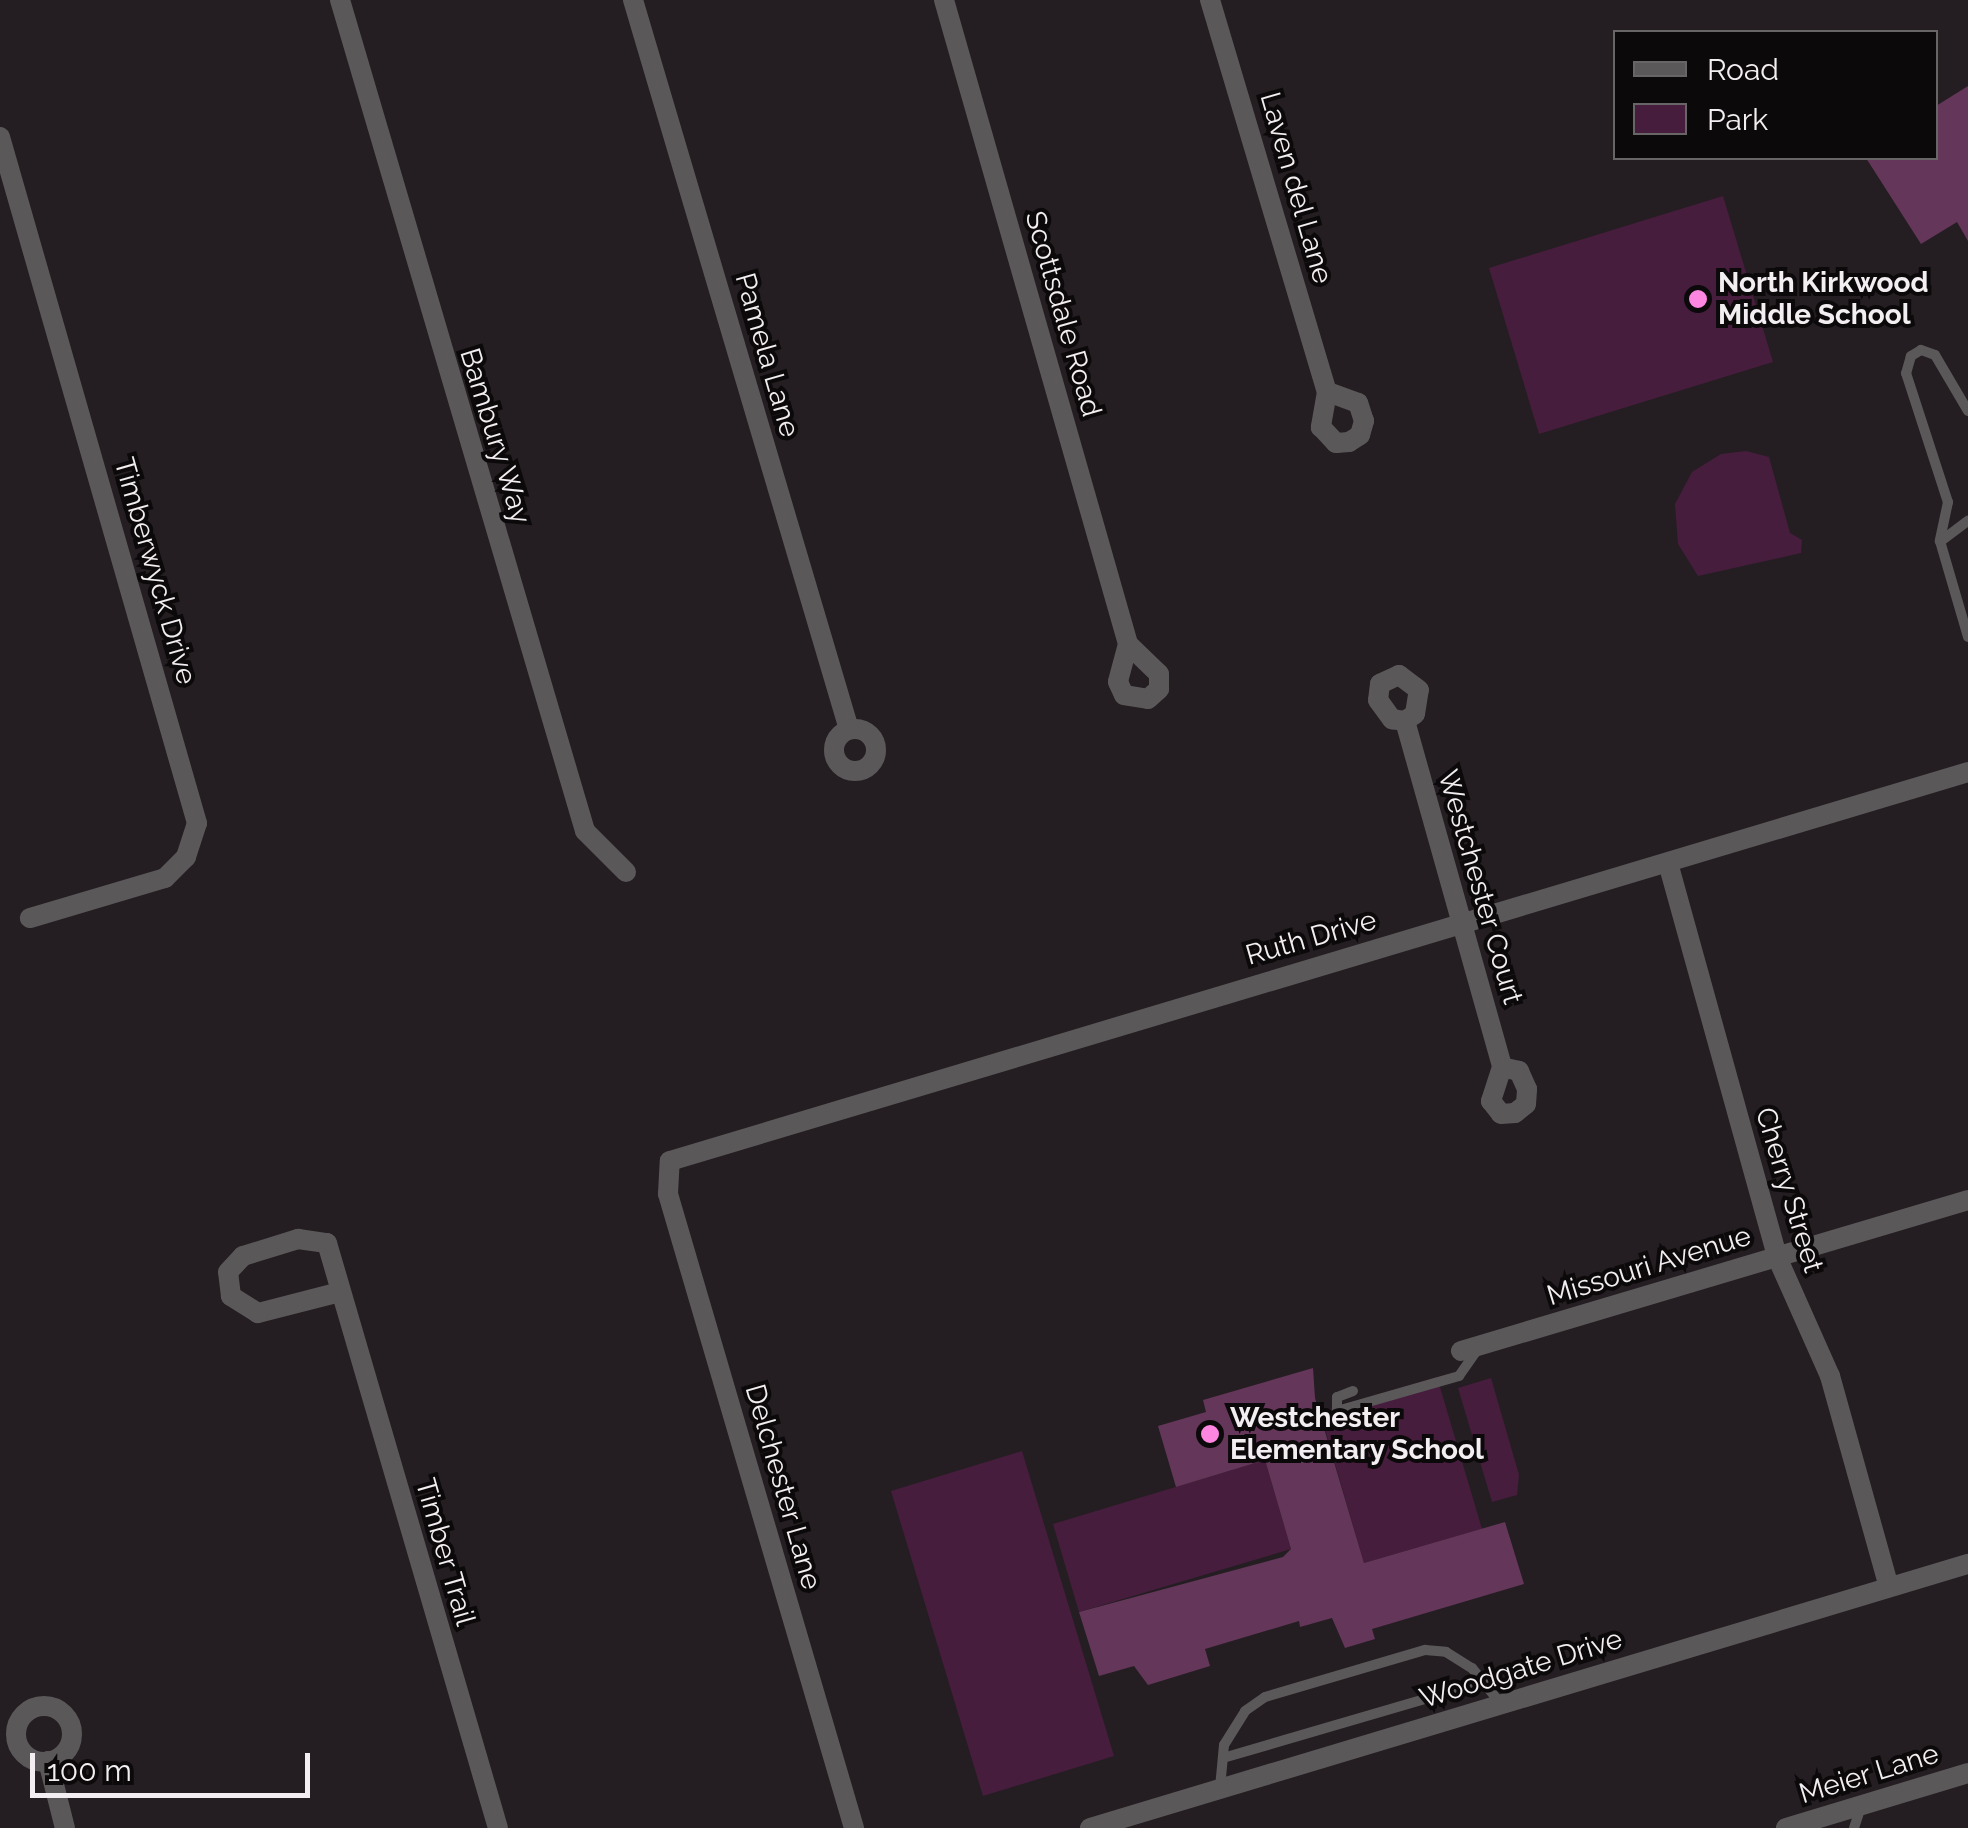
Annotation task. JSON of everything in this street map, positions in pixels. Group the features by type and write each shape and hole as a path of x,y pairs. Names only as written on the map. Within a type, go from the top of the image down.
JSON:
{"street":[{"name":"Bambury Way","path":"340,0 584,830 626,872"},
{"name":"Pamela Lane","path":"633,0 848,726"},
{"name":"Scottsdale Road","path":"944,0 1128,644"},
{"name":"Laven del Lane","path":"1210,0 1327,392"},
{"name":"Timberwyck Drive","path":"0,137 197,824 186,856 165,878 30,918"},
{"name":"Westchester Court","path":"1405,721 1502,1068"},
{"name":"Ruth Drive","path":"670,1161 1968,772"},
{"name":"Cherry Street","path":"1668,862 1776,1257 1830,1376 1888,1587"},
{"name":"Delchester Lane","path":"670,1161 668,1194 854,1828"},
{"name":"Missouri Avenue","path":"1471,1348 1968,1200"},
{"name":"Timber Trail","path":"340,1292 258,1314 231,1296 228,1272 243,1256 298,1239 327,1243 498,1828"},
{"name":"Woodgate Drive","path":"1090,1828 1968,1564"},
{"path":"48,1762 64,1828"},
{"name":"Meier Lane","path":"1786,1828 1968,1773"}],"lane":[{"path":"1968,412 1935,354 1921,350 1910,356 1906,373 1948,502 1940,541 1968,636"},
{"path":"1940,541 1968,522"},
{"path":"1353,1391 1338,1397 1337,1411 1458,1376 1471,1348"},
{"path":"1220,1789 1223,1758 1246,1711 1265,1697 1408,1655 1446,1652 1483,1682 1501,1704"},
{"path":"1223,1758 1483,1682"},
{"path":"1854,1828 1861,1805"},
{"path":"1861,1805 1866,1828"}],"green space":[{"path":"1723,196 1773,362 1539,434 1489,268"},
{"path":"1746,451 1769,457 1790,533 1802,540 1801,553 1698,576 1678,544 1675,504 1692,472 1721,454"},
{"path":"1437,1377 1482,1529 1364,1563 1320,1412"},
{"path":"1491,1378 1519,1475 1517,1495 1492,1502 1458,1388"},
{"path":"1022,1451 1114,1756 983,1796 891,1491"},
{"path":"1265,1460 1291,1549 1079,1612 1053,1524"}],"building":[{"path":"1968,86 1968,241 1957,222 1921,244 1867,160 1938,160 1938,105"},
{"path":"1313,1368 1315,1398 1364,1563 1505,1522 1524,1584 1372,1629 1375,1639 1345,1648 1332,1618 1300,1627 1299,1621 1205,1649 1210,1666 1148,1685 1134,1666 1099,1676 1079,1612 1283,1557 1291,1549 1265,1460 1176,1487 1158,1426 1206,1412 1203,1400"}],"place":[{"name":"North Kirkwood Middle School","path":"1698,299"},
{"name":"Westchester Elementary School","path":"1210,1434"}]}
